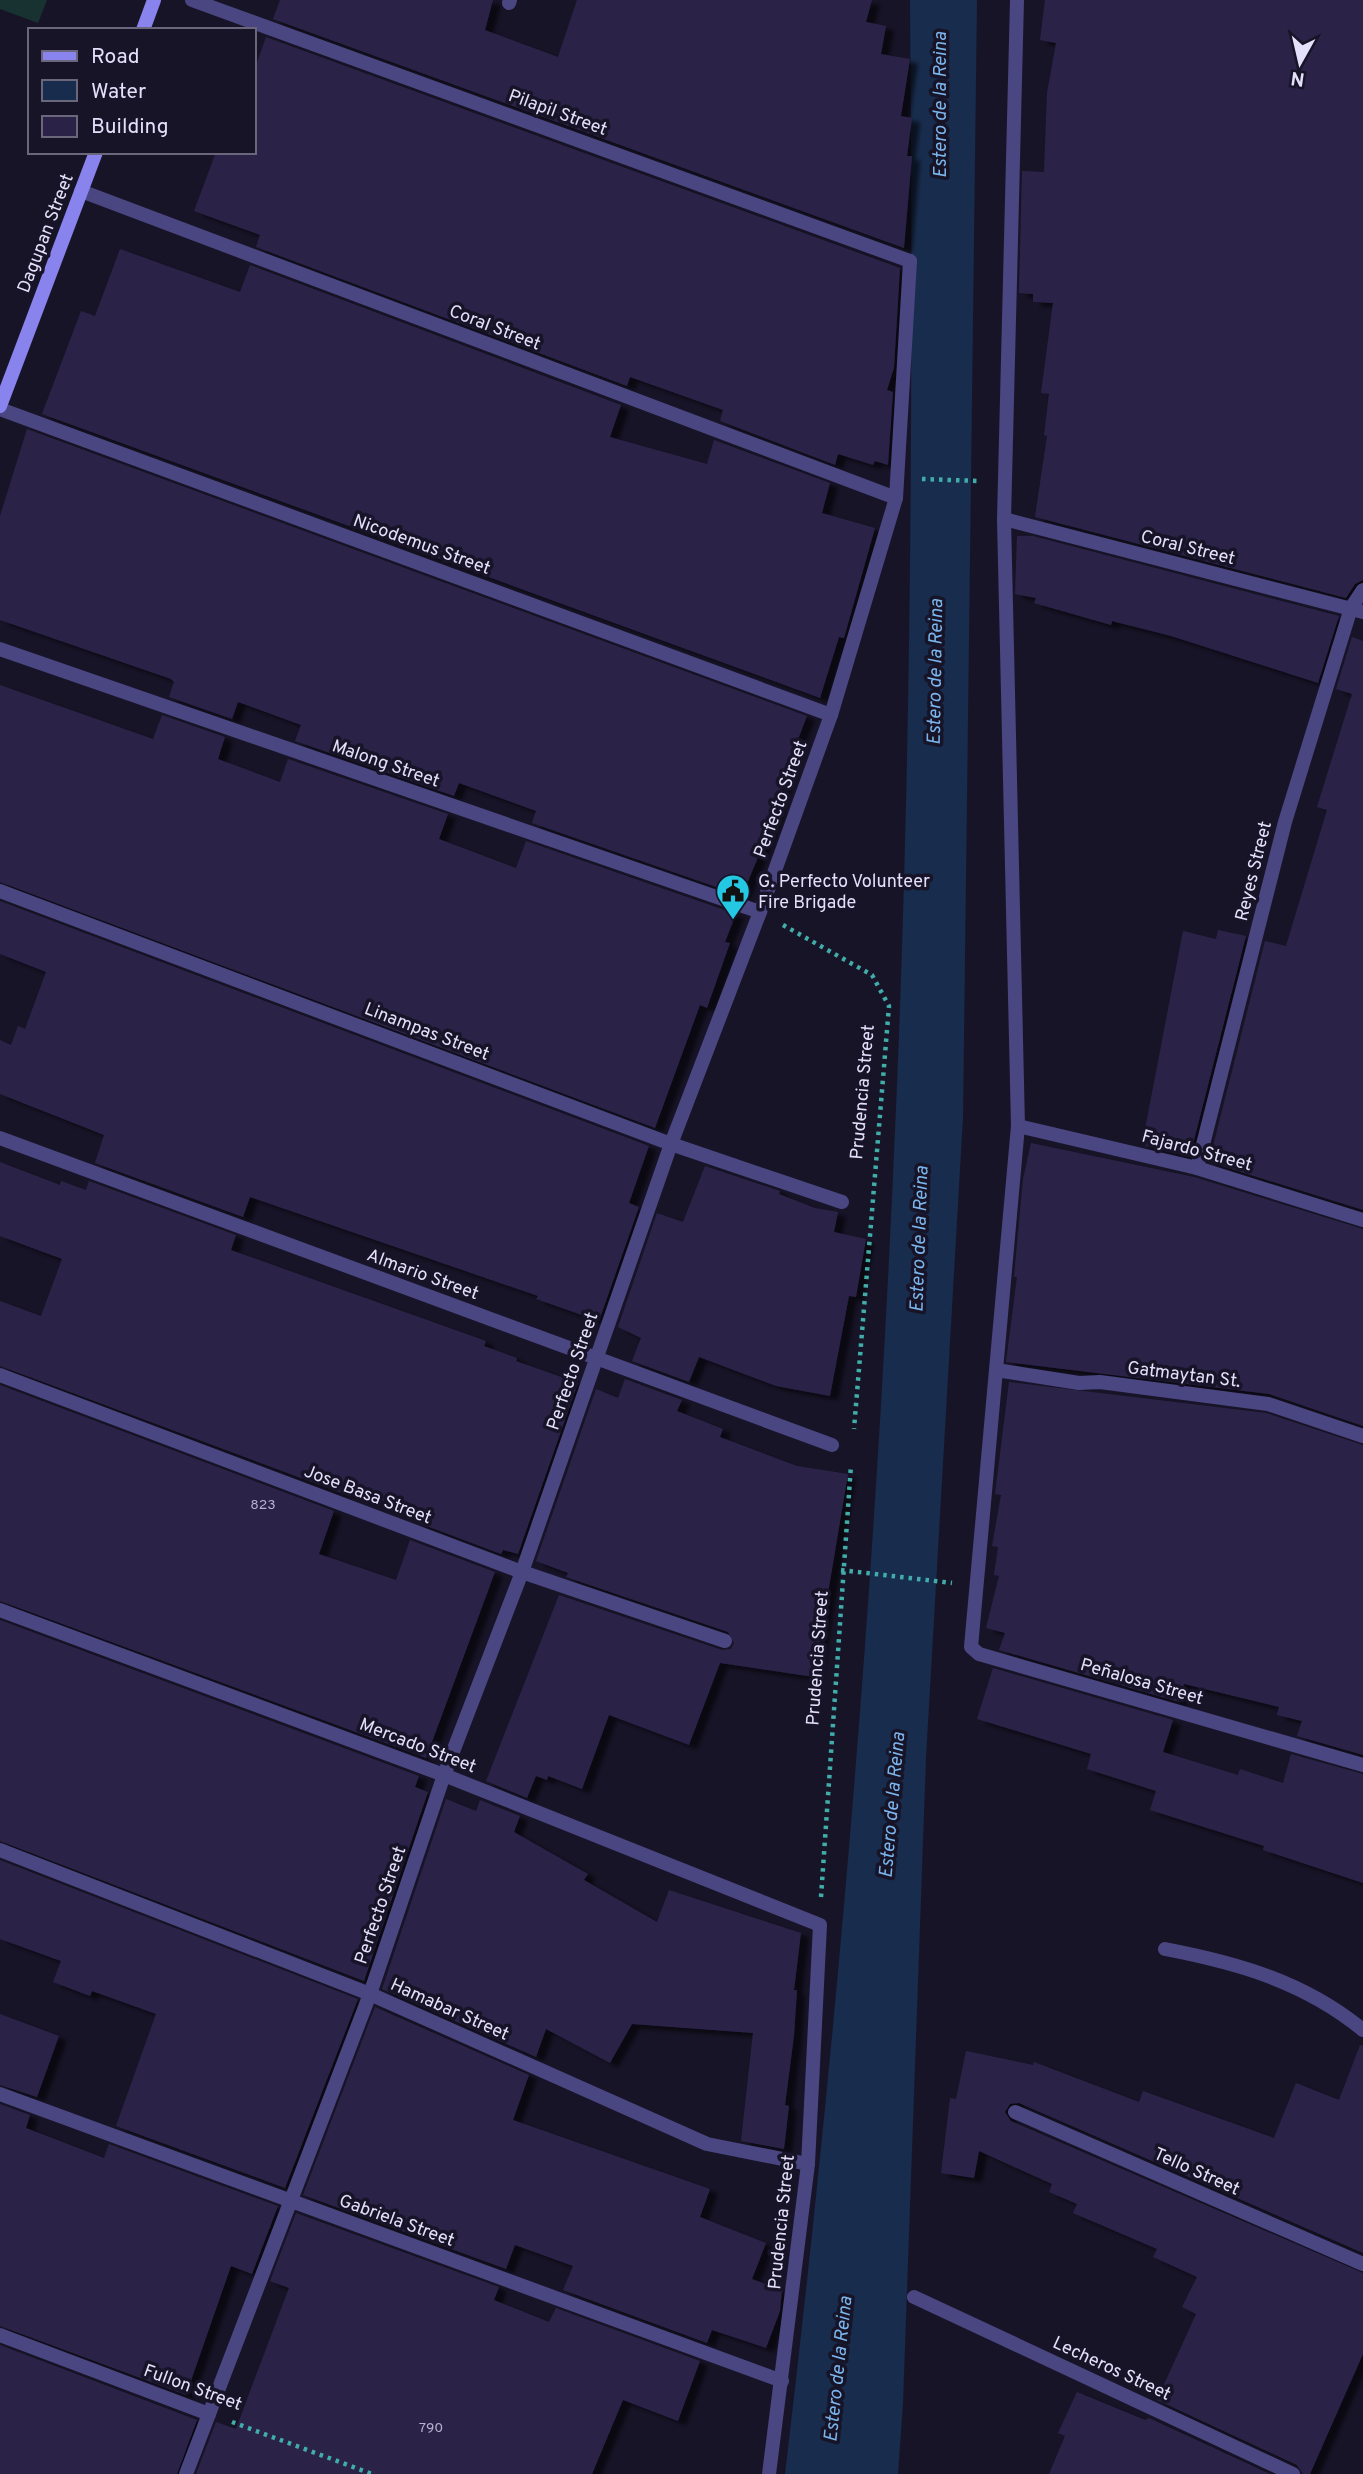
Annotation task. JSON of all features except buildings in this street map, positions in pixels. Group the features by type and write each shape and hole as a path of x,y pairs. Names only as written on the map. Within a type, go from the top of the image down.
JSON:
{"street":[{"path":"144,28 154,0"},
{"name":"Pilapil Street","path":"192,0 910,261"},
{"path":"996,1370 1018,1126 1004,519 1017,0"},
{"name":"Dagupan Street","path":"0,407 95,154"},
{"name":"Coral Street","path":"81,191 896,498"},
{"name":"Perfecto Street","path":"186,2474 370,1994 444,1775 522,1572 671,1144 760,912 831,715 896,498 910,261"},
{"name":"Nicodemus Street","path":"0,407 831,715"},
{"name":"Coral Street","path":"1004,519 1357,610"},
{"name":"Reyes Street","path":"1197,1168 1285,822 1363,590"},
{"name":"Malong Street","path":"0,649 760,912"},
{"name":"Linampas Street","path":"0,891 671,1144 842,1202"},
{"name":"Fajardo Street","path":"1018,1126 1197,1168 1363,1220"},
{"name":"Almario Street","path":"0,1138 832,1445"},
{"name":"Gatmaytan St.","path":"996,1370 1268,1404 1363,1436"},
{"name":"Peñalosa Street","path":"996,1370 971,1647 979,1654 1363,1765"},
{"name":"Jose Basa Street","path":"0,1375 522,1572 725,1641"},
{"name":"Mercado Street","path":"0,1611 444,1775 820,1926"},
{"name":"Hamabar Street","path":"0,1850 370,1994 707,2144 808,2164"},
{"name":"Prudencia Street","path":"769,2474 808,2164 820,1926"},
{"path":"1165,1948 1233,1962 1295,1987 1345,2016 1363,2030"},
{"name":"Gabriela Street","path":"0,2094 782,2381"},
{"name":"Tello Street","path":"1015,2112 1363,2264"},
{"name":"Lecheros Street","path":"914,2297 1293,2474"},
{"name":"Fullon Street","path":"0,2335 209,2414"}],"path":[{"path":"909,479 991,481"},
{"name":"Prudencia Street","path":"760,912 872,975 889,1006 853,1439"},
{"name":"Prudencia Street","path":"820,1926 841,1570 852,1452"},
{"path":"841,1570 959,1584"},
{"name":"Fullon Street","path":"209,2414 372,2474"}],"green space":[{"path":"0,0 47,0 38,23 0,9"}],"water":[{"name":"Estero de la Reina","path":"910,0 977,0 963,1117 926,1758 903,2403 898,2474 785,2474 822,2134 854,1792 888,1279 901,970 908,693 911,415"}],"place":[{"name":"G. Perfecto Volunteer Fire Brigade","path":"733,921"}]}
